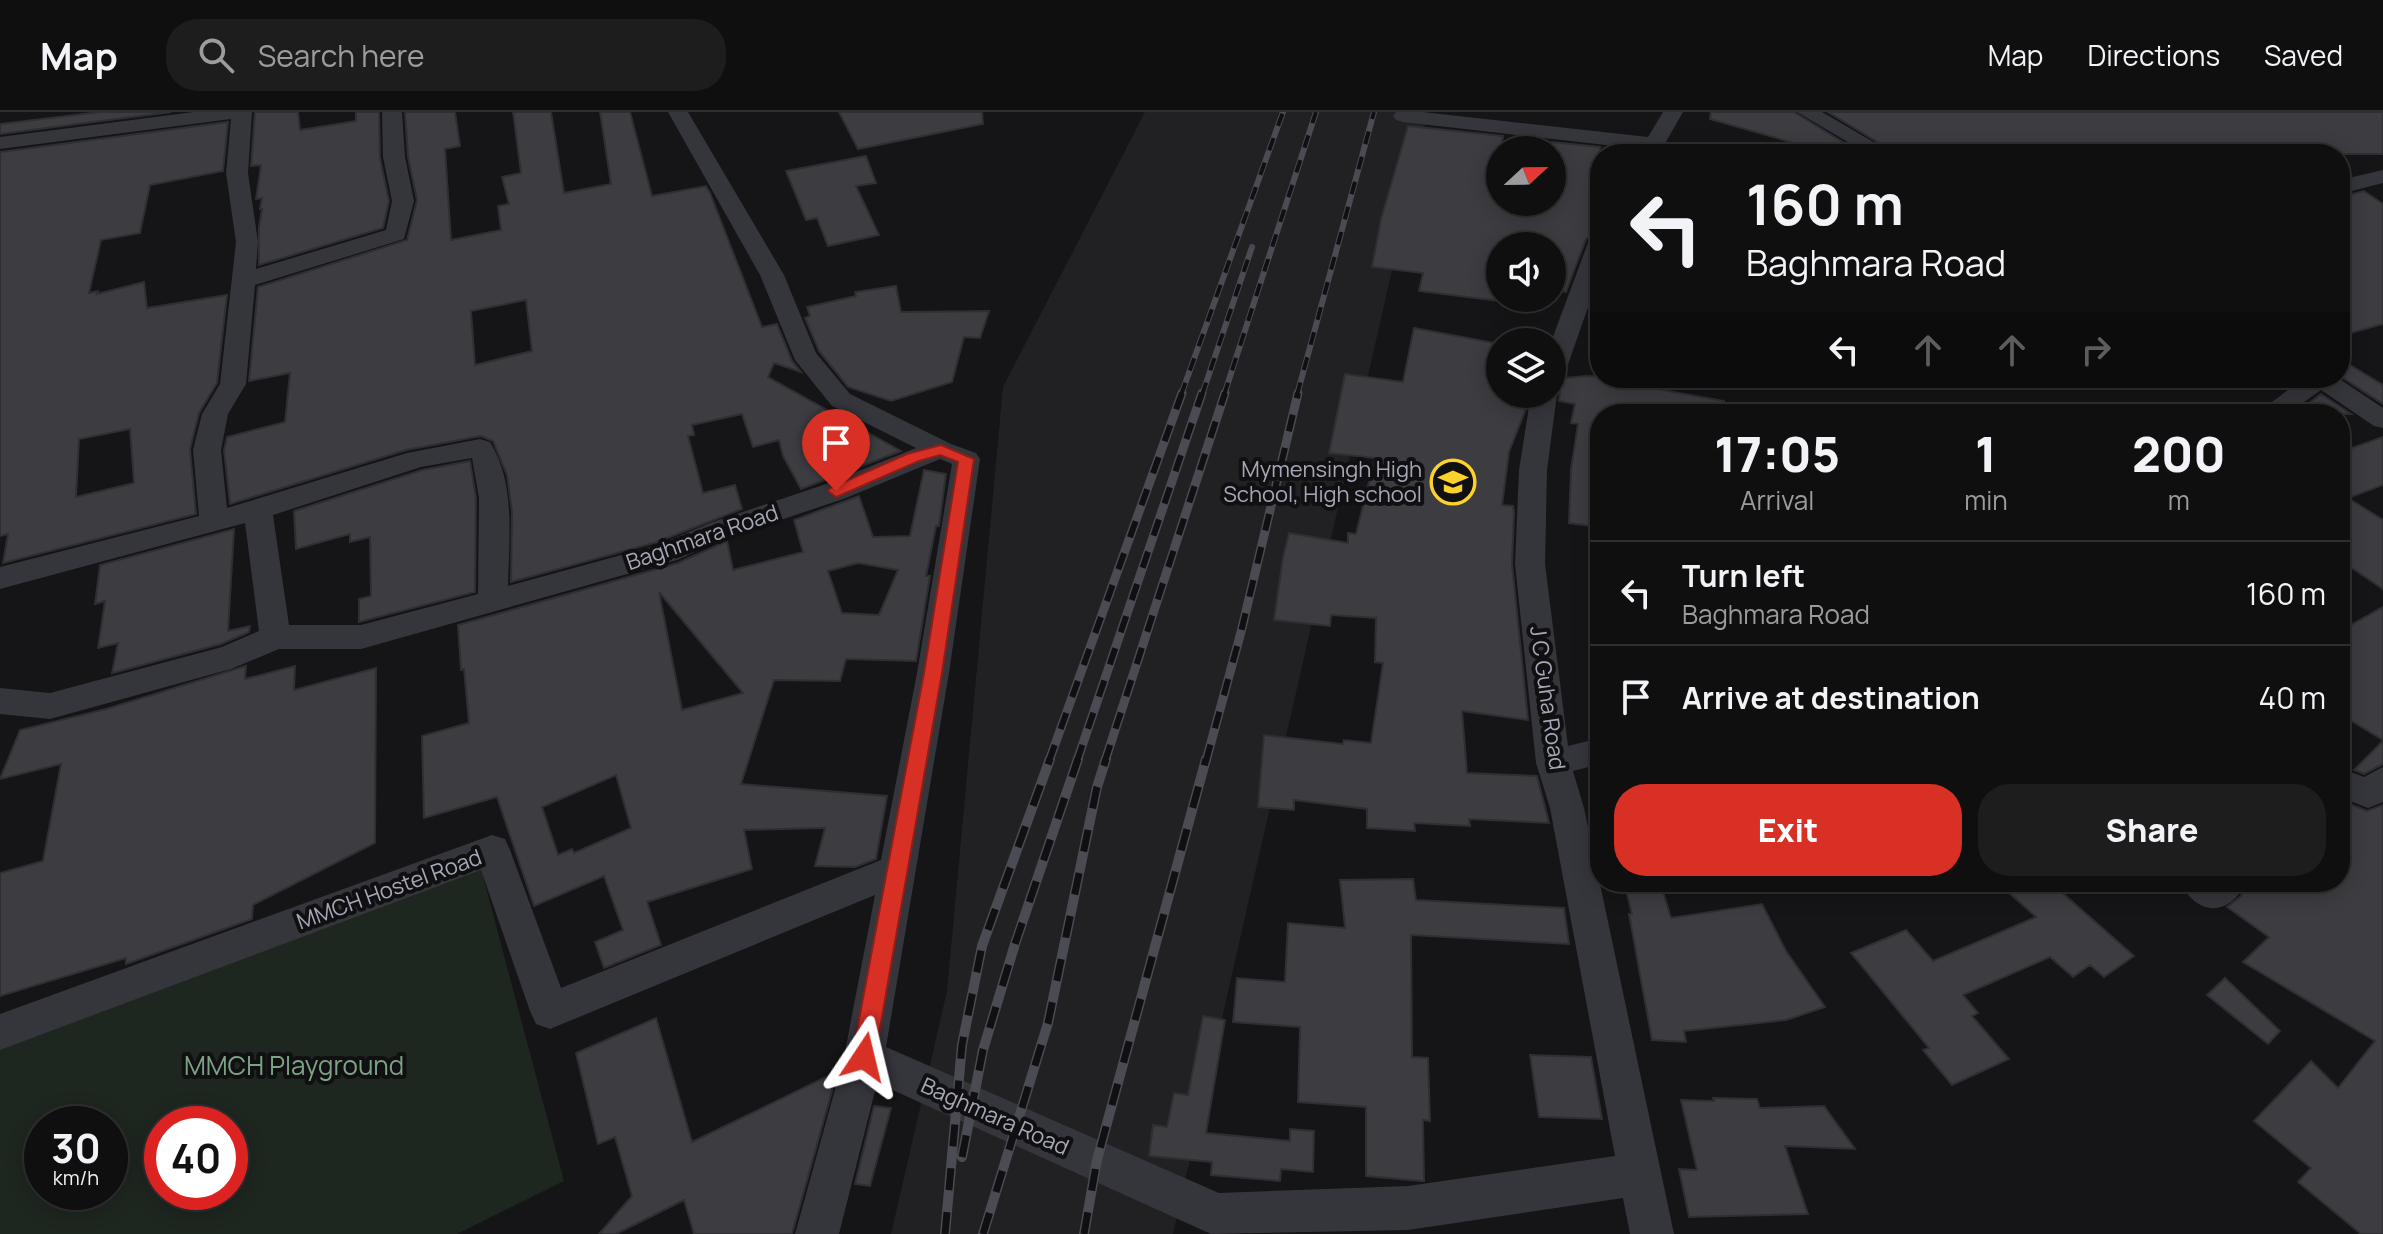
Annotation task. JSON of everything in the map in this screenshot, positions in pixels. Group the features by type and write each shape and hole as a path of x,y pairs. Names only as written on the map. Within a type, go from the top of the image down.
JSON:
{"street":[{"path":"0,143 242,112 237,173 247,242 233,384 215,414 207,450 214,523"},
{"path":"242,281 396,234 403,201 394,157 392,112"},
{"path":"678,112 772,275 804,355 841,400 941,450 966,459 933,673 864,1057 817,1234"},
{"path":"1654,144 1673,112"},
{"path":"1807,112 1865,144"},
{"path":"1403,116 1613,144"},
{"path":"2350,185 2383,176"},
{"path":"2350,189 2383,194"},
{"path":"1566,334 1590,268"},
{"path":"2283,404 2307,388"},
{"path":"2336,388 2383,420"},
{"name":"J C Guha Road","path":"1542,408 1533,470 1530,564 1553,763 1567,808 1652,1234"},
{"path":"0,578 214,523 417,459 480,448 487,456 493,486 493,601"},
{"name":"Baghmara Road","path":"275,637 361,637 667,553 720,530 836,491 913,458 941,450"},
{"path":"0,701 50,706 231,657 275,637 258,510"},
{"path":"1553,763 1590,754"},
{"path":"2350,786 2368,794 2383,781"},
{"name":"MMCH Hostel Road","path":"0,1032 492,850 550,1011 896,870"},
{"name":"Baghmara Road","path":"864,1057 1218,1215 1334,1222 1640,1174"}],"shaded area":[{"path":"1145,112 1428,112 1173,1234 891,1234 947,991 1003,387"}],"green space":[{"name":"MMCH Playground","path":"480,865 564,1181 457,1234 0,1234 0,1046"}],"building":[{"path":"100,112 171,112 0,134 0,124"},
{"path":"255,112 298,112 300,130 356,121 356,112 379,112 380,158 389,201 383,228 259,265 262,198 256,199 261,165 251,166"},
{"path":"405,112 455,112 460,146 445,149 451,240 501,230 498,206 509,204 502,177 521,173 513,112 551,112 564,193 611,184 600,112 630,112 652,196 706,186 710,193 762,327 777,324 792,361 801,372 774,363 768,377 901,451 801,489 783,456 779,440 753,447 742,414 692,425 694,435 688,436 703,493 735,485 742,509 657,542 511,582 512,511 507,475 493,441 481,436 406,450 230,504 224,450 227,437 285,422 290,373 249,381 258,287 407,240 417,200 408,157","holes":["526,300 532,351 475,365 471,311"]},
{"path":"839,112 982,112 983,124 858,149"},
{"path":"1711,112 1794,112 1846,144 1798,144 1710,119"},
{"path":"1828,112 2383,112 2383,154 2350,154 2350,144 1881,144"},
{"path":"228,122 223,171 150,185 140,233 101,240 89,293 98,291 97,294 144,282 147,308 227,295 217,383 199,413 190,449 196,514 3,563 8,534 0,536 0,152","holes":["130,429 134,483 76,497 79,439"]},
{"path":"1408,126 1503,136 1486,136 1486,216 1566,216 1566,143 1590,146 1590,236 1586,239 1566,292 1566,232 1486,232 1486,299 1419,291 1423,273 1372,267 1381,219"},
{"path":"866,156 876,183 856,186 879,235 828,246 817,218 806,220 786,171"},
{"path":"2364,191 2383,204 2383,324 2350,333 2350,194"},
{"path":"896,286 901,312 989,311 980,338 964,337 952,382 891,401 848,387 819,351 805,318 810,316 807,307 856,296 855,292"},
{"path":"1414,328 1486,341 1486,408 1526,408 1509,452 1502,505 1513,506 1514,512 1512,564 1528,720 1462,711 1467,773 1537,776 1549,823 1469,819 1470,826 1414,823 1415,831 1367,828 1367,809 1294,800 1294,810 1258,807 1264,735 1343,744 1344,740 1371,743 1383,663 1375,662 1376,618 1331,615 1330,626 1274,620 1289,533 1348,543 1348,533 1356,534 1375,458 1329,453 1345,374 1403,382"},
{"path":"2350,365 2383,385 2383,404 2350,383"},
{"path":"1586,376 1590,376 1590,388 1651,388 1724,401 1724,404 1590,404 1590,526 1569,523 1571,469 1578,424 1571,423 1575,404 1566,402 1566,378"},
{"path":"2321,394 2336,404 2308,404"},
{"path":"2383,437 2383,485 2350,497 2350,449"},
{"path":"470,461 476,498 475,592 359,622 359,599 371,596 370,537 350,542 350,534 296,549 294,511 422,470"},
{"path":"924,470 946,474 939,526 936,526 926,576 930,576 916,661 846,659 840,681 774,680 741,784 887,796 876,859 855,867 815,866 825,828 744,830 752,869 647,902 661,945 604,968 595,942 623,930 604,876 534,906 497,797 424,818 422,736 469,723 458,625 678,563 727,541 733,570 803,552 794,520 859,496 873,537 910,536","holes":["858,563 898,570 879,615 842,613 828,571","659,592 743,693 682,710","616,775 631,828 574,853 572,849 558,855 542,807"]},
{"path":"2350,499 2383,520 2383,589 2350,567"},
{"path":"234,529 228,631 250,626 249,632 221,644 112,673 118,643 98,648 105,601 95,604 100,565"},
{"path":"2383,607 2383,740 2350,720 2350,625"},
{"path":"246,666 245,679 295,666 294,690 376,668 375,843 253,905 252,919 126,964 126,958 0,996 0,873 43,861 61,764 0,779 20,730 106,709"},
{"path":"2383,741 2383,764 2364,774 2354,770"},
{"path":"2350,804 2367,811 2383,805 2383,1234 2361,1234 2298,1182 2311,1168 2254,1121 2311,1061 2338,1088 2375,1041 2243,962 2269,937 2227,907 2243,892 2350,892"},
{"path":"1413,879 1416,900 1564,908 1569,944 1411,935 1412,1057 1428,1058 1430,1121 1423,1120 1424,1181 1366,1176 1366,1107 1298,1102 1300,1027 1233,1022 1237,978 1285,982 1288,923 1345,928 1340,880"},
{"path":"1626,892 1663,892 1671,918 1762,904 1786,951 1825,1007 1786,1020 1684,1031 1686,1042 1652,1040 1629,914 1632,914"},
{"path":"2008,892 2061,892 2134,956 2104,977 2090,965 2073,977 2050,957 1963,995 1978,1013 1972,1016 2009,1059 1952,1085 1923,1050 1929,1048 1851,953 1906,930 1933,961 2036,917"},
{"path":"2225,978 2280,1031 2268,1044 2207,995"},
{"path":"1203,1016 1225,1020 1206,1133 1290,1141 1290,1129 1314,1131 1313,1172 1281,1169 1280,1181 1211,1175 1212,1162 1149,1156 1153,1125 1167,1127 1174,1093 1188,1095"},
{"path":"656,1018 692,1142 832,1074 832,1091 792,1234 694,1234 684,1200 616,1234 599,1234 632,1196 615,1137 598,1144 576,1053"},
{"path":"1530,1055 1591,1057 1602,1119 1539,1117"},
{"path":"1713,1098 1757,1099 1760,1108 1824,1106 1855,1149 1785,1146 1808,1214 1689,1217 1679,1169 1697,1170 1681,1100 1714,1101"},
{"path":"874,1106 891,1108 870,1186 855,1184"}],"railway":[{"path":"1181,395 1283,112"},
{"path":"1224,395 1316,112"},
{"path":"1297,395 1374,112"},
{"path":"1202,395 1252,247"},
{"path":"1049,761 1182,393"},
{"path":"1077,761 1202,393"},
{"path":"1105,761 1225,393"},
{"path":"1206,761 1241,632 1298,393"},
{"path":"945,1234 962,1045 982,946 1050,759"},
{"path":"962,1157 983,1050 1015,944 1078,759"},
{"path":"983,1234 1048,1023 1097,787 1106,759"},
{"path":"1084,1234 1097,1160 1206,759"}],"place":[{"name":"Mymensingh High School, High school","path":"1453,482"}],"route":[{"path":"836,491 913,458 941,450 966,459 933,673 864,1057"}]}
